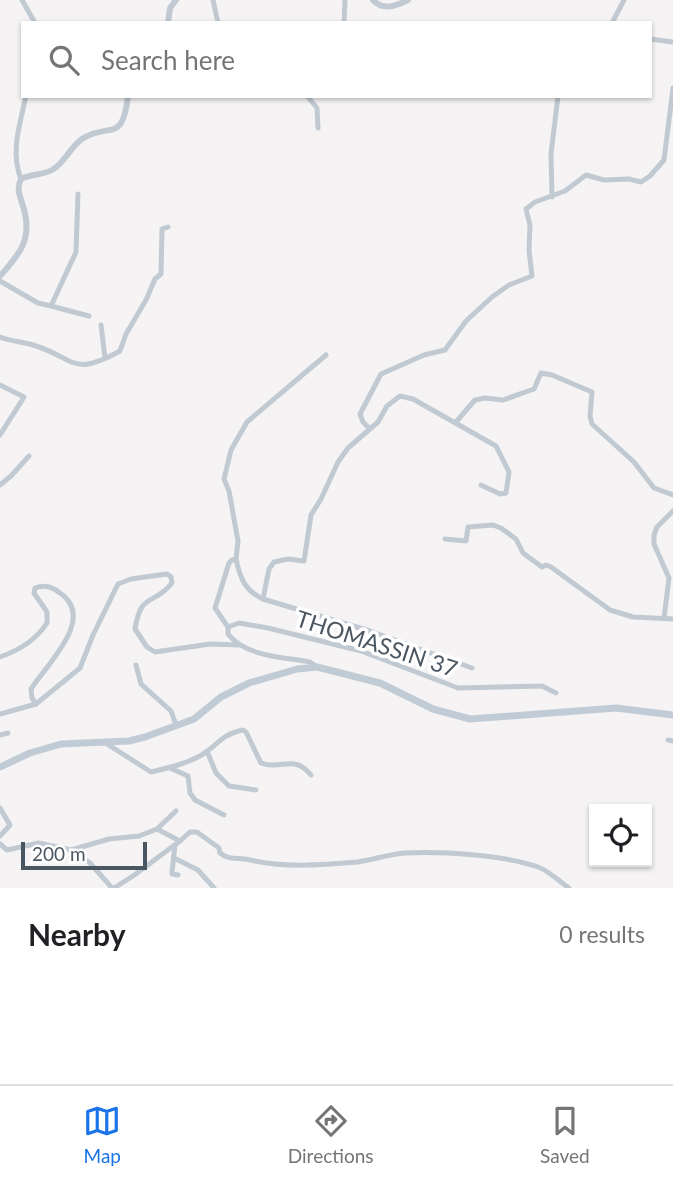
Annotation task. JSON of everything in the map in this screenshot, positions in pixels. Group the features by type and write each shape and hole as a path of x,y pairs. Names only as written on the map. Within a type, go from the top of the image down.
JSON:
{"main road":[{"path":"0,767 30,753 61,744 128,741 145,737 204,713 221,697 248,683 297,669 317,667 380,683 433,709 470,719 616,708 673,715"}],"street":[{"path":"22,0 34,21"},
{"path":"168,21 170,8 176,0"},
{"path":"213,0 218,21"},
{"path":"344,21 345,0"},
{"path":"373,0 385,7 393,7 408,0"},
{"path":"613,21 624,0"},
{"path":"652,38 673,42"},
{"path":"369,428 360,414 381,374 424,355 445,350 466,321 492,297 509,285 532,276 530,225 526,209 535,202 565,191 586,175 604,180 629,179 641,182 650,176 664,160 673,88"},
{"path":"26,98 16,142 16,168 21,179 18,190 26,216 26,232 23,247 0,278 38,303 89,316"},
{"path":"21,179 52,170 82,139 120,125 126,115 128,98"},
{"path":"309,98 317,108 318,128"},
{"path":"552,197 551,153 558,98"},
{"path":"51,306 76,252 78,194"},
{"path":"0,337 34,345 69,362 87,366 120,351 155,279 161,274 162,229 168,227"},
{"path":"101,325 105,359"},
{"path":"326,355 247,422 231,450 224,479 229,491 238,541 236,559 241,580 252,594 262,599 370,631 472,668"},
{"path":"456,422 475,400 503,400 534,389 541,373 561,379 592,392 592,424 634,462 653,488 673,495"},
{"path":"0,385 24,397 0,435"},
{"path":"262,599 269,569 274,562 288,559 304,561 311,515 338,462 348,448 378,422 387,406 400,396 413,399 496,446 509,472 510,483 506,493 500,494 481,485"},
{"path":"0,485 29,456"},
{"path":"664,618 669,578 654,544 654,536 657,527 673,511"},
{"path":"445,539 467,541 468,527 493,525 516,539 523,554 542,567 551,567 610,610 633,617 673,619"},
{"path":"236,559 229,563 215,608 228,626 228,634 239,645"},
{"path":"666,567 673,564"},
{"path":"0,714 36,704 80,668 118,584 131,579 167,574 172,577 172,583 166,589 141,605 137,617 135,629 147,647 155,652 210,644 239,645 258,652 310,662 317,667"},
{"path":"0,656 33,640 47,623 47,612 34,593 35,588 47,586 65,596 74,607 75,624 32,689 32,698 36,704"},
{"name":"THOMASSIN 37","path":"228,626 239,623 268,628 361,651 458,688 541,686 556,692"},
{"path":"136,665 141,684 171,711 176,726"},
{"path":"101,741 151,772 170,768 202,755 221,738 243,730 261,763 268,766 294,762 311,775"},
{"path":"0,735 8,733"},
{"path":"207,751 216,773 229,786 256,790"},
{"path":"170,768 188,776 190,793 195,800 224,815"},
{"path":"0,808 10,825 0,836"},
{"path":"71,850 109,839 139,836 157,829 176,811"},
{"path":"157,829 178,843"},
{"path":"0,844 7,850 39,843 71,850 90,863 113,888 190,832 197,832 232,860 303,865 356,862 403,853 475,855 518,861 541,868 569,888"},
{"path":"178,843 172,872 178,875"},
{"path":"174,858 198,870 214,888"}]}
